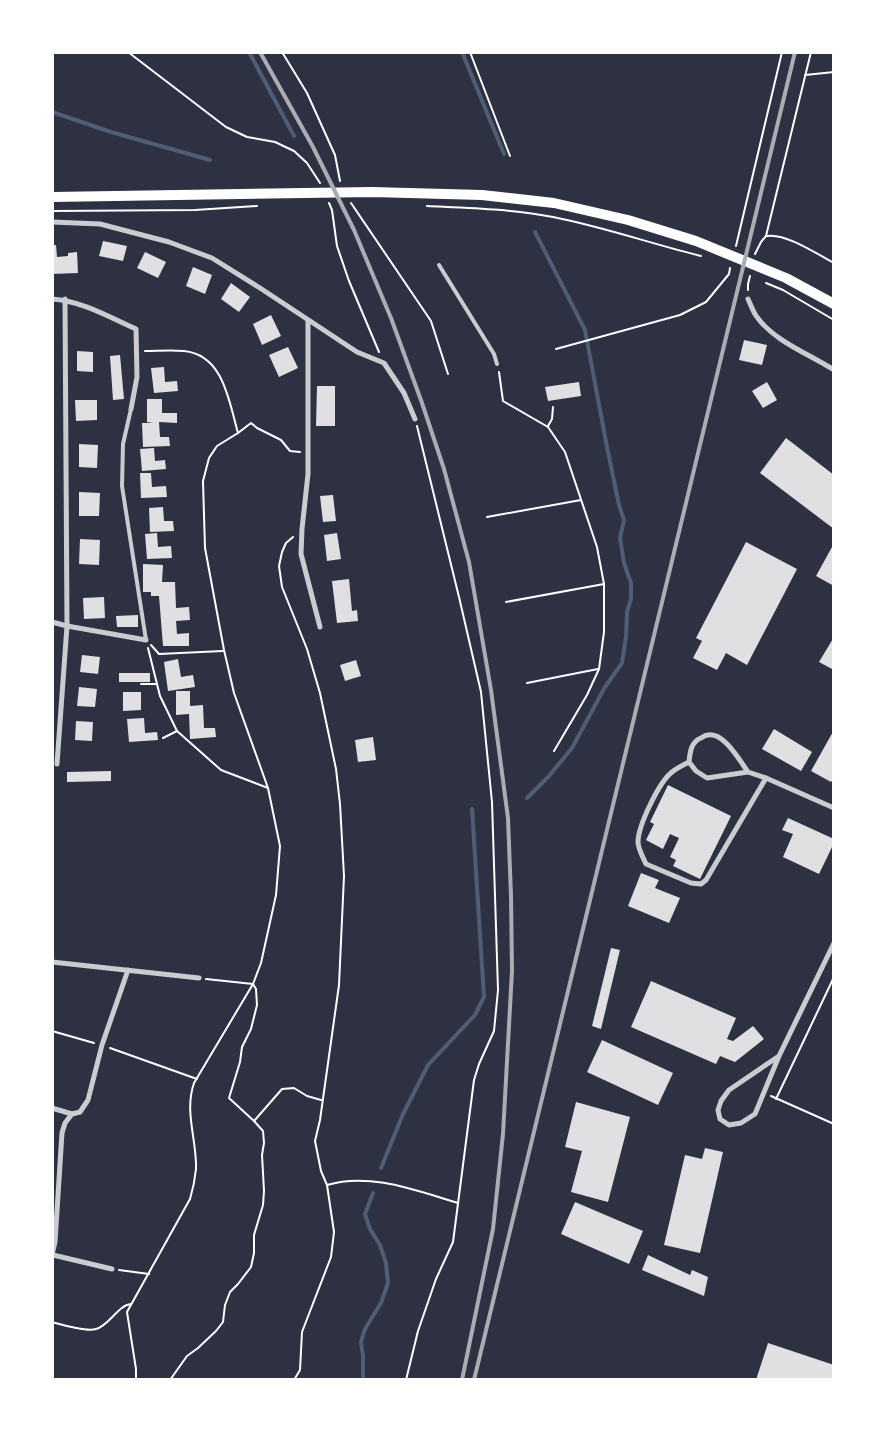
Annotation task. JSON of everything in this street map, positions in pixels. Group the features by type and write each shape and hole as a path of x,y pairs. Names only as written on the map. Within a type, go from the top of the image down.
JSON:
{"main road":[{"path":"52,197 372,192 482,195 554,203 628,220 696,241 786,278 834,304"}],"street":[{"path":"52,222 100,224 169,242 212,258 357,352 384,363 404,393 415,419"},
{"path":"52,299 65,300 86,306 136,329 137,377 131,409"},
{"path":"57,764 67,626 65,300"},
{"path":"748,300 756,316 768,329 795,348 834,370"},
{"path":"308,320 308,474 301,554 320,627"},
{"path":"52,622 146,640"},
{"path":"748,772 726,742 718,737 709,734 697,739 690,749 689,762 696,771 707,778 748,772 834,808"},
{"path":"689,762 671,772 663,782 647,811 640,830 638,843 646,864 691,883 702,884 706,880 766,778"},
{"path":"779,1056 729,1090 721,1101 718,1110 720,1120 729,1125 742,1123 755,1114 779,1056 834,943"},
{"path":"52,962 198,978"},
{"path":"52,1108 72,1114 80,1112 88,1100 102,1045 128,970"},
{"path":"72,1114 65,1124 62,1133 53,1255 112,1269"}],"lane":[{"path":"439,265 494,354 498,364"},
{"path":"131,409 123,444 122,486 146,640"}],"path":[{"path":"282,52 307,92 336,155 341,188"},
{"path":"470,52 510,156"},
{"path":"811,52 766,236 774,235 791,241 834,263"},
{"path":"805,75 834,72"},
{"path":"350,203 431,321 448,374"},
{"path":"52,211 195,210 260,206"},
{"path":"425,206 490,210 552,217 620,233 705,257"},
{"path":"783,290 834,320"},
{"path":"136,351 186,351 202,357 216,369 226,388 238,433"},
{"path":"498,364 503,401 548,427 565,452 597,547 604,584 604,632 599,669 587,695 554,750"},
{"path":"548,427 552,419 553,407"},
{"path":"406,1380 418,1331 436,1279 453,1242 474,1080 494,1031 498,990 492,802 481,692 415,419"},
{"path":"136,1380 127,1312 190,1199 196,1167 190,1103 192,1091 197,1079 253,984 261,963 276,895 280,846 268,788 234,694 224,650 205,548 204,481 209,458 217,446 251,422 257,428 281,440 290,451 308,454"},
{"path":"486,518 582,500"},
{"path":"294,1380 300,1370 302,1332 331,1257 334,1232 328,1185 321,1171 315,1141 320,1120 339,985 344,876 336,769 320,693 307,649 282,586 279,566 286,543 302,530"},
{"path":"506,602 604,584"},
{"path":"146,640 159,654 224,650"},
{"path":"146,640 160,696 177,731 221,770 268,788"},
{"path":"527,683 599,669"},
{"path":"141,684 157,684"},
{"path":"163,738 177,731"},
{"path":"776,1099 834,977"},
{"path":"198,978 253,984"},
{"path":"170,1380 186,1356 216,1332 223,1322 225,1305 230,1292 251,1267 254,1253 254,1235 263,1205 263,1131 229,1098 240,1062 242,1047 251,1029 257,1005 256,989 253,984"},
{"path":"165,1067 197,1079"},
{"path":"254,1121 282,1089 294,1088 307,1096 322,1101"},
{"path":"764,1093 834,1124"},
{"path":"328,1185 339,1181 353,1180 387,1183 458,1203"},
{"path":"112,1269 148,1274"},
{"path":"52,1322 89,1330 96,1329 111,1319 126,1305 131,1304"}],"building":[{"path":"103,241 127,246 123,261 99,256"},
{"path":"52,245 56,245 57,257 68,256 68,253 77,252 78,273 52,274"},
{"path":"145,252 166,262 158,278 137,268"},
{"path":"193,267 212,275 205,294 186,286"},
{"path":"231,283 250,297 239,312 221,299"},
{"path":"271,315 281,336 262,345 253,324"},
{"path":"744,340 767,345 762,365 739,360"},
{"path":"288,347 298,368 279,377 269,355"},
{"path":"77,351 93,352 93,372 77,371"},
{"path":"120,355 124,399 113,400 110,356"},
{"path":"164,367 165,382 177,381 178,391 154,393 151,368"},
{"path":"579,382 581,396 548,401 545,387"},
{"path":"767,382 777,400 763,408 752,391"},
{"path":"317,386 335,386 335,426 316,426"},
{"path":"147,399 162,399 162,413 177,413 177,423 159,422 160,437 169,437 170,446 143,447 142,423 153,423 147,422"},
{"path":"75,400 97,400 97,420 76,421"},
{"path":"786,438 834,475 834,529 760,473"},
{"path":"79,444 98,445 97,468 79,467"},
{"path":"154,448 155,461 165,460 166,469 142,471 140,449"},
{"path":"140,473 151,473 152,487 166,486 167,497 141,498"},
{"path":"79,492 100,493 99,516 79,516"},
{"path":"333,495 336,521 323,522 320,496"},
{"path":"163,507 164,521 173,521 174,531 150,532 149,508"},
{"path":"157,533 158,547 171,546 172,558 147,559 145,534"},
{"path":"337,533 341,559 327,561 324,535"},
{"path":"80,539 100,540 99,565 79,564"},
{"path":"746,542 797,569 747,665 726,653 717,670 693,658 702,641 696,638"},
{"path":"832,547 834,547 834,586 816,576"},
{"path":"143,564 163,565 162,582 175,582 176,608 189,607 190,620 176,621 177,634 189,633 189,646 163,646 159,596 151,596 151,592 143,592"},
{"path":"349,579 352,611 357,610 358,621 337,623 332,581"},
{"path":"104,597 105,618 84,619 83,598"},
{"path":"138,615 138,627 117,627 116,616"},
{"path":"834,637 834,670 819,662"},
{"path":"82,655 100,657 98,674 80,672"},
{"path":"178,659 181,677 193,675 195,687 168,691 164,662"},
{"path":"356,660 361,676 345,681 340,665"},
{"path":"119,673 150,673 150,682 119,682"},
{"path":"79,687 97,689 95,707 77,706"},
{"path":"176,691 190,691 190,706 203,705 204,728 215,728 216,737 190,739 189,714 176,715"},
{"path":"123,692 141,692 141,710 123,711"},
{"path":"144,718 145,733 157,732 158,740 129,742 127,719"},
{"path":"76,721 93,722 92,741 75,740"},
{"path":"774,729 812,752 801,771 762,749"},
{"path":"834,730 834,778 831,782 811,771"},
{"path":"373,737 376,760 358,762 355,740"},
{"path":"111,771 111,781 67,782 67,772"},
{"path":"668,785 731,816 700,879 673,866 676,860 670,857 679,838 670,834 663,849 646,840 654,824 650,822"},
{"path":"788,818 834,839 834,843 819,874 783,857 793,834 782,830"},
{"path":"641,873 659,880 655,888 680,898 669,923 628,906"},
{"path":"611,948 620,950 601,1029 592,1026"},
{"path":"651,981 736,1018 727,1039 733,1041 753,1026 764,1039 735,1062 720,1056 716,1064 631,1027"},
{"path":"602,1040 673,1073 658,1105 587,1072"},
{"path":"576,1102 630,1117 608,1202 571,1192 582,1151 565,1147"},
{"path":"705,1148 723,1152 700,1253 664,1245 685,1155 702,1159"},
{"path":"575,1202 643,1231 629,1264 561,1234"},
{"path":"648,1255 690,1275 692,1270 708,1277 704,1296 642,1270"},
{"path":"768,1343 834,1365 834,1380 756,1380"}],"waterway":[{"path":"249,52 294,136"},
{"path":"462,52 504,154"},
{"path":"52,112 111,132 210,160"},
{"path":"527,798 549,776 572,748 605,687 622,663 627,612 631,599 631,583 624,563 620,538 624,520 607,447 585,330 535,232"},
{"path":"381,1168 403,1114 428,1065 475,1015 484,997 472,809"},
{"path":"363,1380 361,1342 365,1329 381,1303 388,1283 386,1263 380,1245 370,1229 365,1214 373,1193"}],"railway":[{"path":"260,52 313,147 354,230 391,318 422,403 444,469 469,562 491,690 508,818 512,971 503,1134 493,1229 462,1380"},
{"path":"474,1380 795,52"}]}
